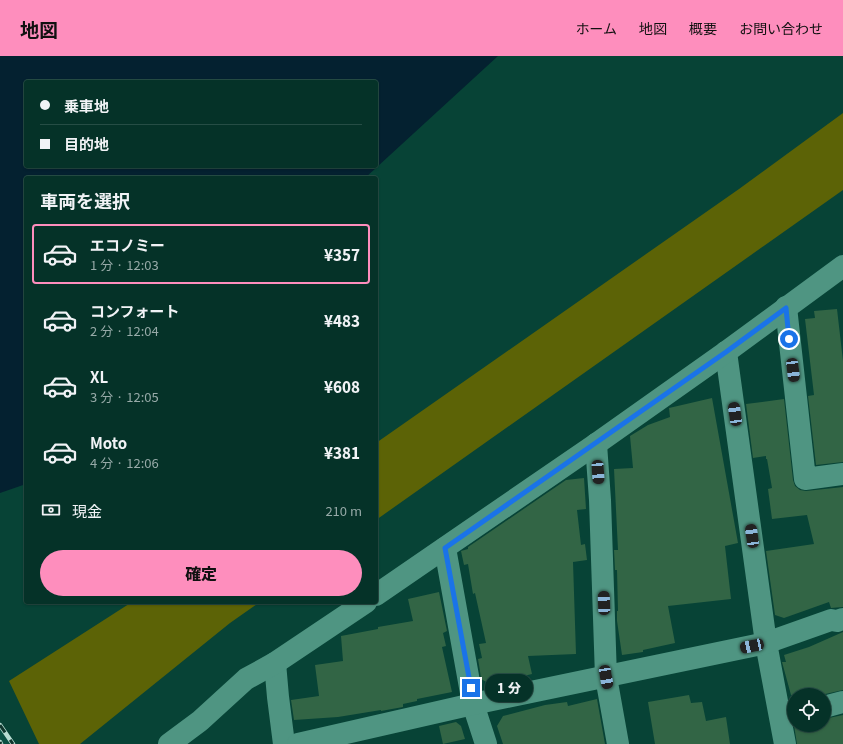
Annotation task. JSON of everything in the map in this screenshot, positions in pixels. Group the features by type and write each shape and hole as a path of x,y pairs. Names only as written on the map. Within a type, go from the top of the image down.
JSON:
{"street":[{"path":"378,594 596,444 726,352 843,266"},
{"path":"786,308 805,479 843,474"},
{"path":"726,352 766,643 787,715 785,744"},
{"path":"596,444 600,500 606,677 618,744"},
{"path":"445,548 473,704 486,744"},
{"path":"170,744 200,721 246,679 276,663 363,604"},
{"path":"298,744 473,704 766,643 831,620 837,621 843,619"},
{"path":"276,663 278,697 284,744"},
{"path":"831,705 843,702"}],"shaded area":[{"path":"0,56 498,56 378,166 378,80 24,80 24,168 376,168 367,176 24,176 24,485 0,493"},
{"path":"0,726 12,744 0,744"}],"green space":[{"path":"843,113 843,190 378,519 378,442 739,189"},
{"path":"129,604 257,604 230,623 80,744 39,744 9,681"}],"building":[{"path":"837,309 843,361 843,462 816,465 808,396 814,395 805,319 815,318 814,311"},
{"path":"712,398 738,543 725,546 731,599 668,606 675,643 643,650 643,652 622,655 617,621 617,570 615,570 614,550 618,550 614,469 633,468 630,436 648,425 670,417 669,408"},
{"path":"784,399 793,480 795,486 800,490 806,491 843,487 843,607 831,608 829,602 784,618 775,615 766,551 814,544 807,515 772,519 768,489 772,488 767,459 766,456 753,458 746,404"},
{"path":"584,478 586,509 577,510 581,545 585,544 587,560 573,562 576,654 528,656 532,674 490,684 481,679 478,659 482,658 479,644 486,643 475,593 473,594 468,564 464,565 461,551 468,549 468,547 566,480"},
{"path":"439,592 447,631 443,633 446,646 442,647 452,692 417,699 417,701 403,704 403,707 381,711 338,717 294,720 291,700 319,696 315,665 343,661 341,636 378,629 378,627 413,621 408,599"},
{"path":"843,632 843,690 831,693 831,688 789,688 782,662 786,662 784,655 809,647"},
{"path":"689,695 691,703 702,702 706,721 726,717 730,744 655,744 648,702"},
{"path":"597,699 605,744 503,744 497,726 503,716 545,705 567,702 568,706"},
{"path":"843,715 843,744 797,744 795,732 831,732 831,718"},
{"path":"456,722 461,726 465,739 443,744 439,726"}],"railway":[{"path":"0,725 13,744"}],"route":[{"path":"471,688 445,548 596,444 786,308 789,339"}]}
